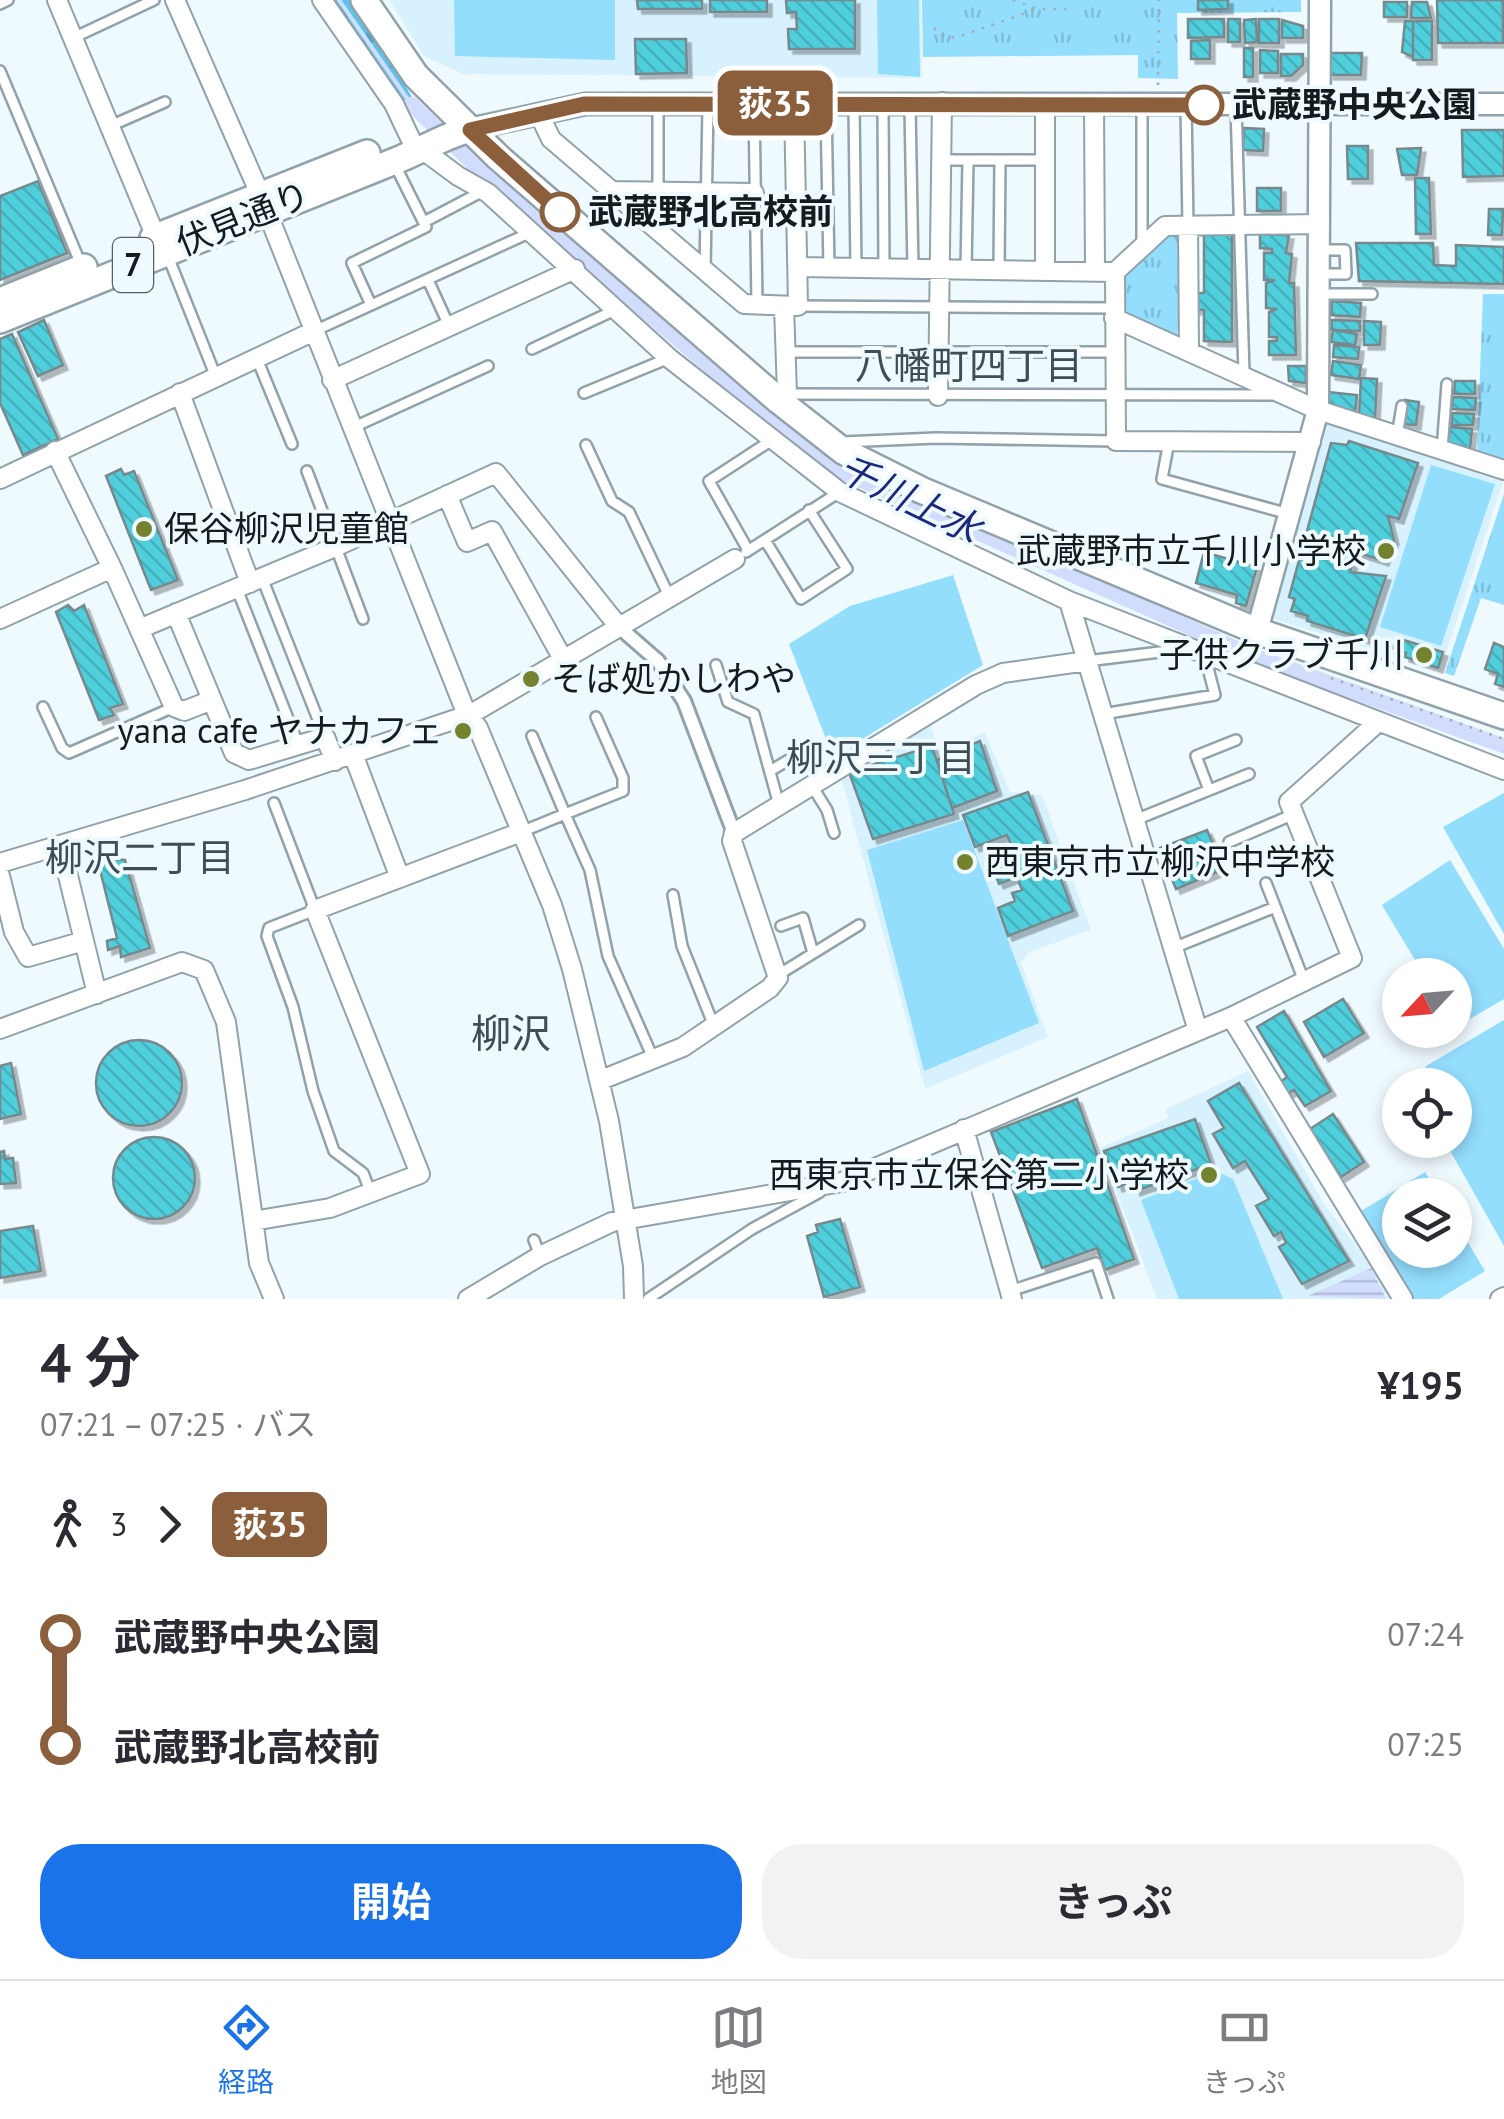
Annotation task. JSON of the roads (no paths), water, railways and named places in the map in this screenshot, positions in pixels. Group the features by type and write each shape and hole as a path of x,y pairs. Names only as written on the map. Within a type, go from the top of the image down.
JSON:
{"main road":[{"path":"364,0 416,76 437,139 782,397 834,444 921,490 1256,632 1504,716"},
{"name":"伏見通り","path":"263,202 315,170 437,139"},
{"name":"伏見通り","path":"0,320 160,244 263,202 394,161 437,139"},
{"name":"伏見通り","path":"0,301 82,268 160,244"}],"street":[{"path":"57,0 160,244"},
{"path":"175,0 263,202 464,710 471,714 562,934 601,1080 626,1218 634,1299"},
{"path":"322,0 394,104 437,139 484,190 669,358 840,492 1069,601 1504,770"},
{"path":"1242,667 1256,632 1318,410 1320,0"},
{"path":"938,396 938,160 942,102"},
{"path":"1045,271 1046,103"},
{"path":"1094,103 1096,272"},
{"name":"伏見通り","path":"437,139 584,104 1504,104"},
{"path":"782,397 798,267 794,104"},
{"path":"539,114 551,139 744,304 791,306"},
{"path":"611,191 754,192"},
{"path":"1310,442 1116,442 1115,272 1165,226 1320,224"},
{"path":"1188,226 1189,350"},
{"path":"798,267 1115,272"},
{"path":"332,380 575,270"},
{"path":"1114,313 1318,410 1504,470"},
{"path":"0,478 312,332"},
{"path":"180,393 250,583"},
{"path":"55,451 174,707 184,712 212,700"},
{"path":"138,629 336,547 496,473 619,627 658,661 684,701 734,833 732,841 778,974 770,988 714,1026 654,1061 601,1080"},
{"path":"446,496 468,542 492,531 563,659"},
{"path":"0,863 334,761 471,714 742,554"},
{"path":"0,619 112,568"},
{"path":"1069,601 1198,1032"},
{"path":"176,613 234,752 250,760 325,737 334,761"},
{"path":"734,833 976,685 1003,673 1087,661"},
{"path":"468,1299 537,1248 626,1218 842,1182 1198,1032 1352,958 1289,802 1377,722"},
{"path":"353,754 400,878"},
{"path":"253,1221 330,1208 420,1174 315,910 520,832"},
{"path":"61,847 97,994"},
{"path":"0,876 21,951 28,956 84,941"},
{"path":"0,1029 182,962 204,970 226,1022 260,1262 274,1299"},
{"path":"1231,1017 1403,1299"},
{"path":"964,1130 1011,1295"}],"lane":[{"path":"0,4 8,0"},
{"path":"73,38 154,0"},
{"path":"0,71 82,268"},
{"path":"110,126 165,102"},
{"path":"910,102 913,269"},
{"path":"658,103 658,229"},
{"path":"754,103 757,307"},
{"path":"883,103 884,268"},
{"path":"705,269 708,104"},
{"path":"826,104 829,268"},
{"path":"854,104 856,268"},
{"path":"1142,104 1142,245"},
{"path":"1186,104 1188,226"},
{"path":"1236,106 1244,374"},
{"path":"938,160 1045,160"},
{"path":"966,270 968,160"},
{"path":"999,270 1000,160"},
{"path":"371,305 352,263 426,227 394,161"},
{"path":"424,222 484,190"},
{"path":"312,332 532,232"},
{"path":"160,244 216,377"},
{"path":"428,280 450,328"},
{"path":"1319,284 1372,294"},
{"path":"791,306 1114,313"},
{"path":"532,349 617,309"},
{"path":"786,352 1114,352"},
{"path":"257,358 292,444"},
{"path":"584,393 669,358"},
{"path":"351,428 488,366"},
{"path":"1442,450 1447,384"},
{"path":"782,397 1289,394"},
{"path":"1397,436 1402,406"},
{"path":"834,444 862,438 1116,442"},
{"path":"772,440 709,481 742,554 840,492"},
{"path":"1169,442 1162,479 1289,514"},
{"path":"586,446 612,501 629,512 670,598"},
{"path":"307,471 363,620"},
{"path":"765,540 801,599 847,568 810,510"},
{"path":"250,583 325,737"},
{"path":"250,583 298,744"},
{"path":"1087,661 1199,649 1215,695 1103,714"},
{"path":"716,664 728,702 754,714 779,804"},
{"path":"42,707 62,748 70,753 174,707"},
{"path":"520,832 624,791 623,778 596,718"},
{"path":"532,736 590,870 608,956 654,1061"},
{"path":"1209,790 1196,756 1236,740"},
{"path":"770,770 807,750"},
{"path":"1135,820 1248,774"},
{"path":"811,785 828,810 834,833"},
{"path":"274,802 315,910 268,928 266,936 294,1006 313,1091 334,1151 363,1174 370,1192"},
{"path":"1229,842 1294,814"},
{"path":"1266,883 1304,981"},
{"path":"673,895 682,946 714,1026"},
{"path":"1173,948 1274,908"},
{"path":"781,926 803,918 813,953"},
{"path":"778,974 859,925"},
{"path":"648,1299 752,1229 842,1182"},
{"path":"1011,1295 1096,1263 1108,1299"}],"waterway":[{"name":"千川上水","path":"339,0 411,104"},
{"name":"千川上水","path":"411,104 485,175 787,432 842,472 1249,654 1504,746"}],"place":[{"name":"武蔵野中央公園","path":"1204,105"},
{"name":"武蔵野北高校前","path":"560,212"},
{"name":"保谷柳沢児童館","path":"144,529"},
{"name":"武蔵野市立千川小学校","path":"1386,551"},
{"name":"子供クラブ千川","path":"1424,655"},
{"name":"そば処かしわや","path":"531,679"},
{"name":"yana cafe ヤナカフェ","path":"463,731"},
{"name":"西東京市立柳沢中学校","path":"965,862"},
{"name":"西東京市立保谷第二小学校","path":"1209,1175"}],"district":[{"name":"八幡町四丁目","path":"969,366"},
{"name":"柳沢三丁目","path":"881,758"},
{"name":"柳沢二丁目","path":"140,858"},
{"name":"柳沢","path":"511,1034"}]}
